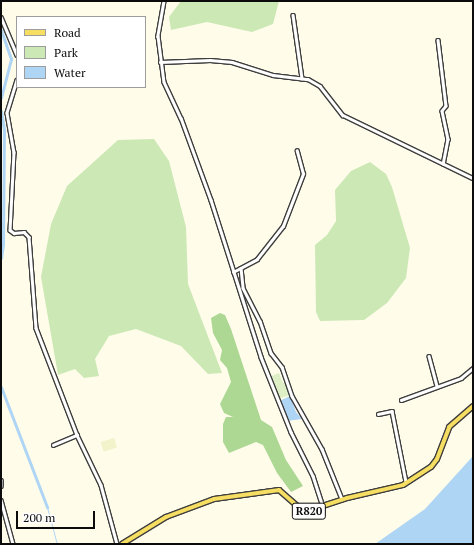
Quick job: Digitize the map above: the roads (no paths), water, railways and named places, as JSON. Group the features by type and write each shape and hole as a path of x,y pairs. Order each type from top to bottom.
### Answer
{"main road":[{"name":"R820","path":"122,544 166,517 214,499 279,490 301,511 323,507 342,499 385,491 406,483 426,470 437,459 449,427 473,406"}],"street":[{"path":"164,1 158,21 160,62 164,82 183,124 278,400 313,476 323,507"},
{"path":"293,15 302,78"},
{"path":"1,18 16,53"},
{"path":"438,40 446,106 442,111 448,139 443,164"},
{"path":"160,62 210,60 232,62 273,75 302,78 320,86 343,114 473,178"},
{"path":"16,83 7,113 14,152 11,232 24,232 30,237 36,328 77,435 101,485 118,544"},
{"path":"233,272 257,259 282,226 303,174 297,151"},
{"path":"241,268 243,288 260,321 271,353 284,371 292,396 322,449 342,499"},
{"path":"429,356 437,386"},
{"path":"401,400 461,378 473,368"},
{"path":"378,414 392,411 406,483"},
{"path":"53,445 77,435"},
{"path":"1,480 1,486"},
{"path":"1,500 13,544"}],"water":[{"path":"290,396 296,412 302,419 287,421 279,401"},
{"path":"473,456 473,544 375,544 425,509"}],"waterway":[{"path":"1,30 11,59 1,98"},
{"path":"1,111 4,130 3,244 1,258"},
{"path":"1,387 47,507"},
{"path":"47,507 57,544"}]}
